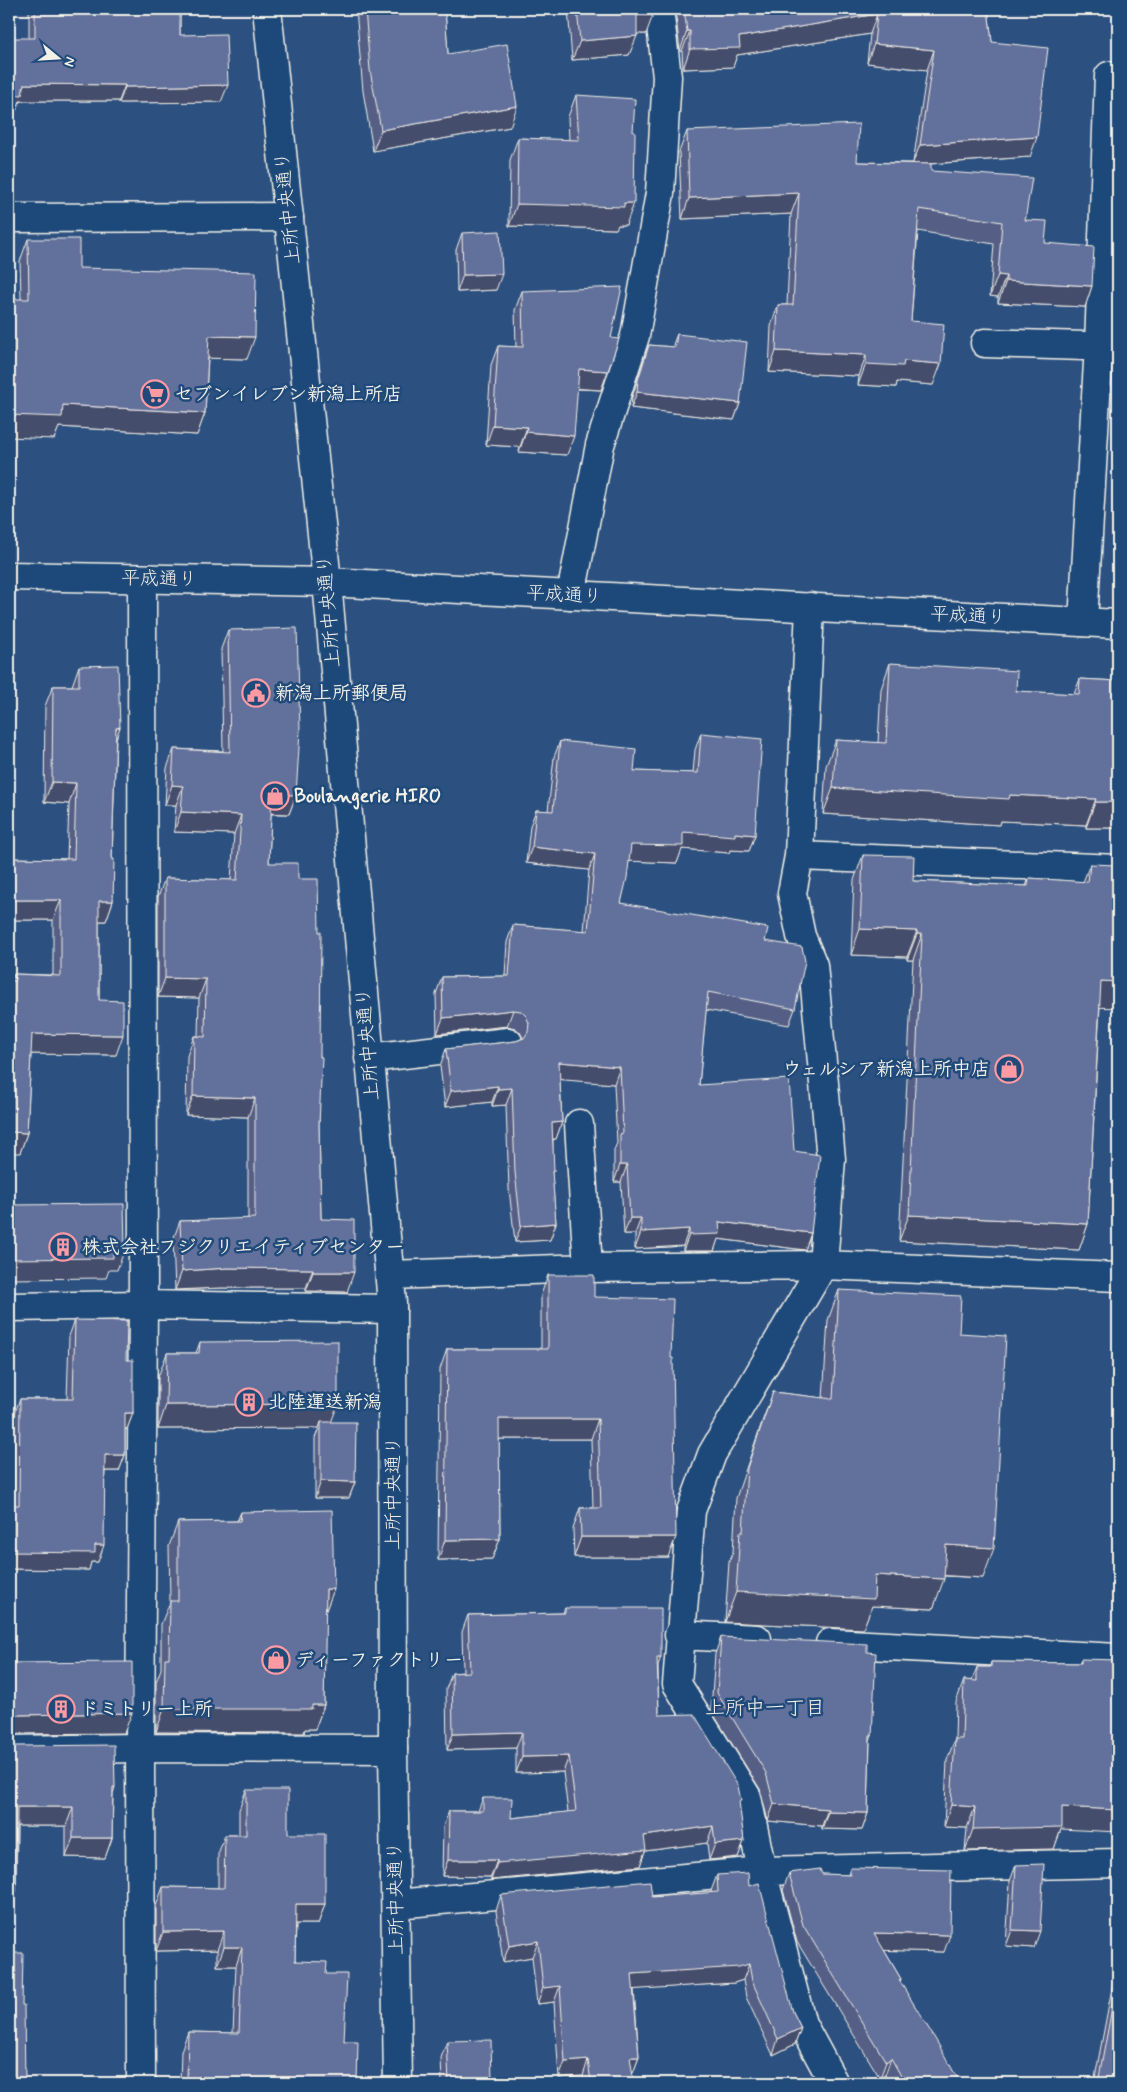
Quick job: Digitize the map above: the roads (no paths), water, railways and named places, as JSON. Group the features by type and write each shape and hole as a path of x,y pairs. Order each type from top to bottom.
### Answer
{"street":[{"name":"上所中央通り","path":"268,9 327,582 390,1275 392,1309 393,1749 398,2083"},
{"path":"571,595 600,445 635,336 660,193 667,76 659,9"},
{"path":"1083,622 1108,346 1109,76"},
{"path":"9,218 289,217"},
{"path":"985,343 1108,346"},
{"name":"平成通り","path":"9,576 327,582 1118,624"},
{"path":"142,579 143,1305 140,1748 142,2083"},
{"path":"810,607 799,856 792,893 801,936 813,965 832,1159 823,1265 712,1454 691,1511 679,1636 677,1684 747,1797 762,1871 802,2024 834,2083"},
{"path":"799,856 1118,869"},
{"path":"369,1058 508,1042"},
{"path":"579,1124 588,1268"},
{"path":"390,1275 588,1268 823,1265 1118,1277"},
{"path":"9,1307 143,1305 392,1309"},
{"path":"679,1636 779,1641"},
{"path":"809,1642 1118,1658"},
{"path":"9,1750 140,1748 393,1749"},
{"path":"396,1904 762,1871 1118,1863"}],"place":[{"name":"セブンイレブン新潟上所店","path":"155,394"},
{"name":"新潟上所郵便局","path":"256,693"},
{"name":"Boulangerie HIRO","path":"275,796"},
{"name":"ウェルシア新潟上所中店","path":"1009,1069"},
{"name":"株式会社フジクリエイティブセンター","path":"63,1247"},
{"name":"北陸運送新潟","path":"249,1402"},
{"name":"ディーファクトリー","path":"276,1660"},
{"name":"ドミトリー上所","path":"61,1709"}],"district":[{"name":"上所中一丁目","path":"765,1708"}]}
